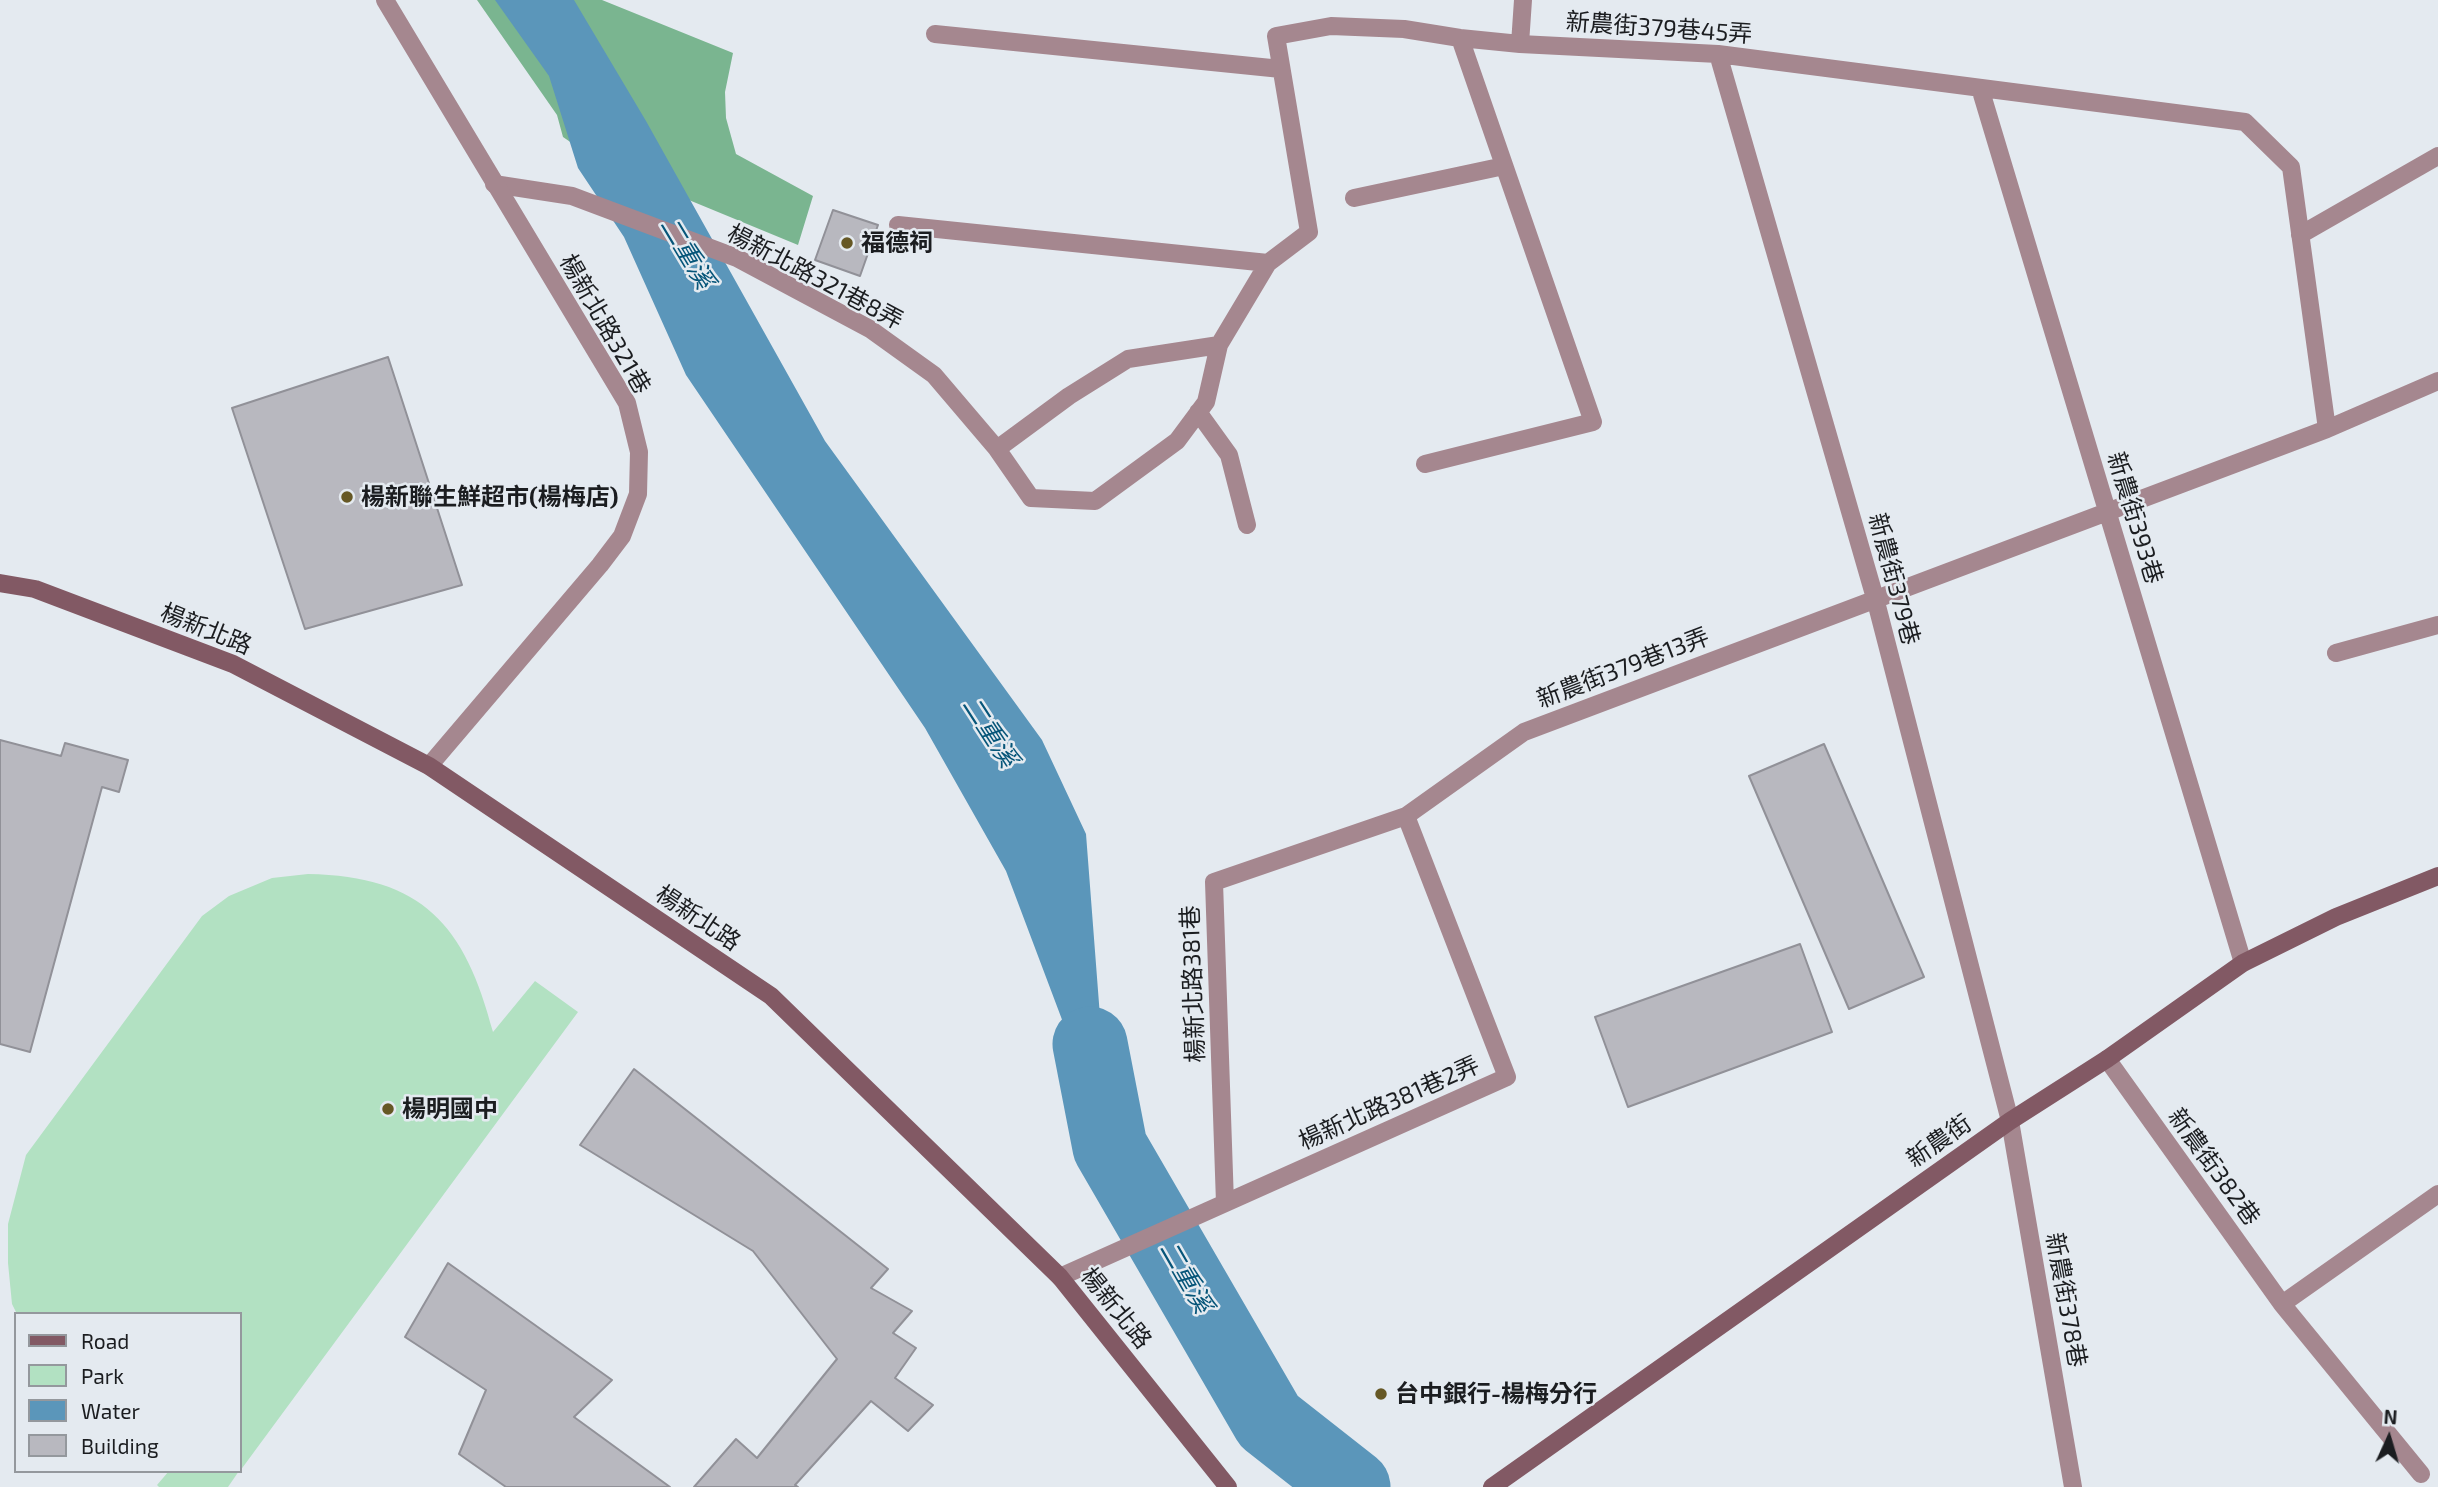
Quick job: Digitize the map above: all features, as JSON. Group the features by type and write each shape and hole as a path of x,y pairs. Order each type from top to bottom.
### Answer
{"street":[{"name":"楊新北路321巷","path":"385,0 626,403 639,452 638,494 622,536 429,766"},
{"path":"1520,44 1523,0"},
{"name":"新農街379巷45弄","path":"997,449 1031,498 1095,501 1177,441 1206,402 1219,345 1268,263 1309,232 1276,37 1331,26 1404,29 1520,44 1718,54 2245,122 2291,167 2327,429"},
{"path":"935,34 1281,69"},
{"path":"1424,464 1593,422 1460,38"},
{"name":"新農街379巷","path":"1718,54 1875,598 2010,1121"},
{"name":"新農街393巷","path":"1980,88 2243,963"},
{"path":"2300,235 2438,156"},
{"path":"1354,198 1504,166"},
{"name":"楊新北路321巷8弄","path":"494,184 572,196 737,258 870,329 934,375 997,449"},
{"path":"898,225 1268,263"},
{"path":"997,449 1069,396 1128,359 1219,345"},
{"name":"新農街379巷13弄","path":"1406,816 1524,732 2327,429 2438,381"},
{"path":"1198,412 1229,456 1247,525"},
{"name":"楊新北路","path":"0,583 35,589 233,664 429,766 771,996 1060,1277 1228,1487"},
{"path":"2336,653 2438,625"},
{"name":"楊新北路381巷","path":"1225,1203 1214,882 1406,816"},
{"name":"楊新北路381巷2弄","path":"1225,1203 1507,1077 1406,816"},
{"name":"新農街","path":"1492,1487 2010,1121 2107,1059 2243,963 2336,917 2438,876"},
{"name":"新農街382巷","path":"2107,1059 2282,1304 2421,1474"},
{"name":"新農街378巷","path":"2010,1121 2073,1487"},
{"path":"2282,1304 2438,1194"},
{"path":"1060,1277 1225,1203"}],"green space":[{"path":"477,0 602,0 733,53 725,92 726,118 736,154 813,196 798,245 604,165 563,137 557,115"},
{"path":"308,874 348,877 381,884 410,897 433,914 452,936 468,962 493,1032 535,981 578,1012 242,1468 242,1312 16,1312 12,1304 8,1263 8,1224 26,1155 202,916 229,896 272,878"},
{"path":"167,1473 238,1473 228,1487 157,1485"}],"water":[{"path":"495,0 574,0 646,121 825,441 1042,740 1086,834 1110,1147 1006,871 925,728 686,375 624,237 578,168 549,76"}],"building":[{"name":"福德祠","path":"833,210 878,225 860,276 815,260"},
{"name":"楊新聯生鮮超市(楊梅店)","path":"388,357 462,585 305,629 232,408"},
{"path":"0,740 61,756 65,743 128,760 119,792 102,787 30,1052 0,1044"},
{"path":"1824,744 1924,977 1849,1009 1749,776"},
{"path":"1800,944 1832,1032 1628,1107 1595,1017"},
{"path":"634,1069 888,1269 871,1288 912,1311 893,1333 916,1348 895,1378 933,1405 908,1431 871,1401 795,1485 798,1487 694,1487 736,1439 757,1458 837,1359 753,1251 580,1145"},
{"path":"448,1263 612,1380 574,1417 670,1487 506,1487 459,1454 486,1390 405,1337"}],"waterway":[{"name":"二重溪","path":"1090,1044 1110,1147 1269,1421 1353,1487"}],"place":[{"name":"福德祠","path":"847,243"},
{"name":"楊新聯生鮮超市(楊梅店)","path":"347,497"},
{"name":"楊明國中","path":"388,1109"},
{"name":"台中銀行-楊梅分行","path":"1381,1394"}]}
